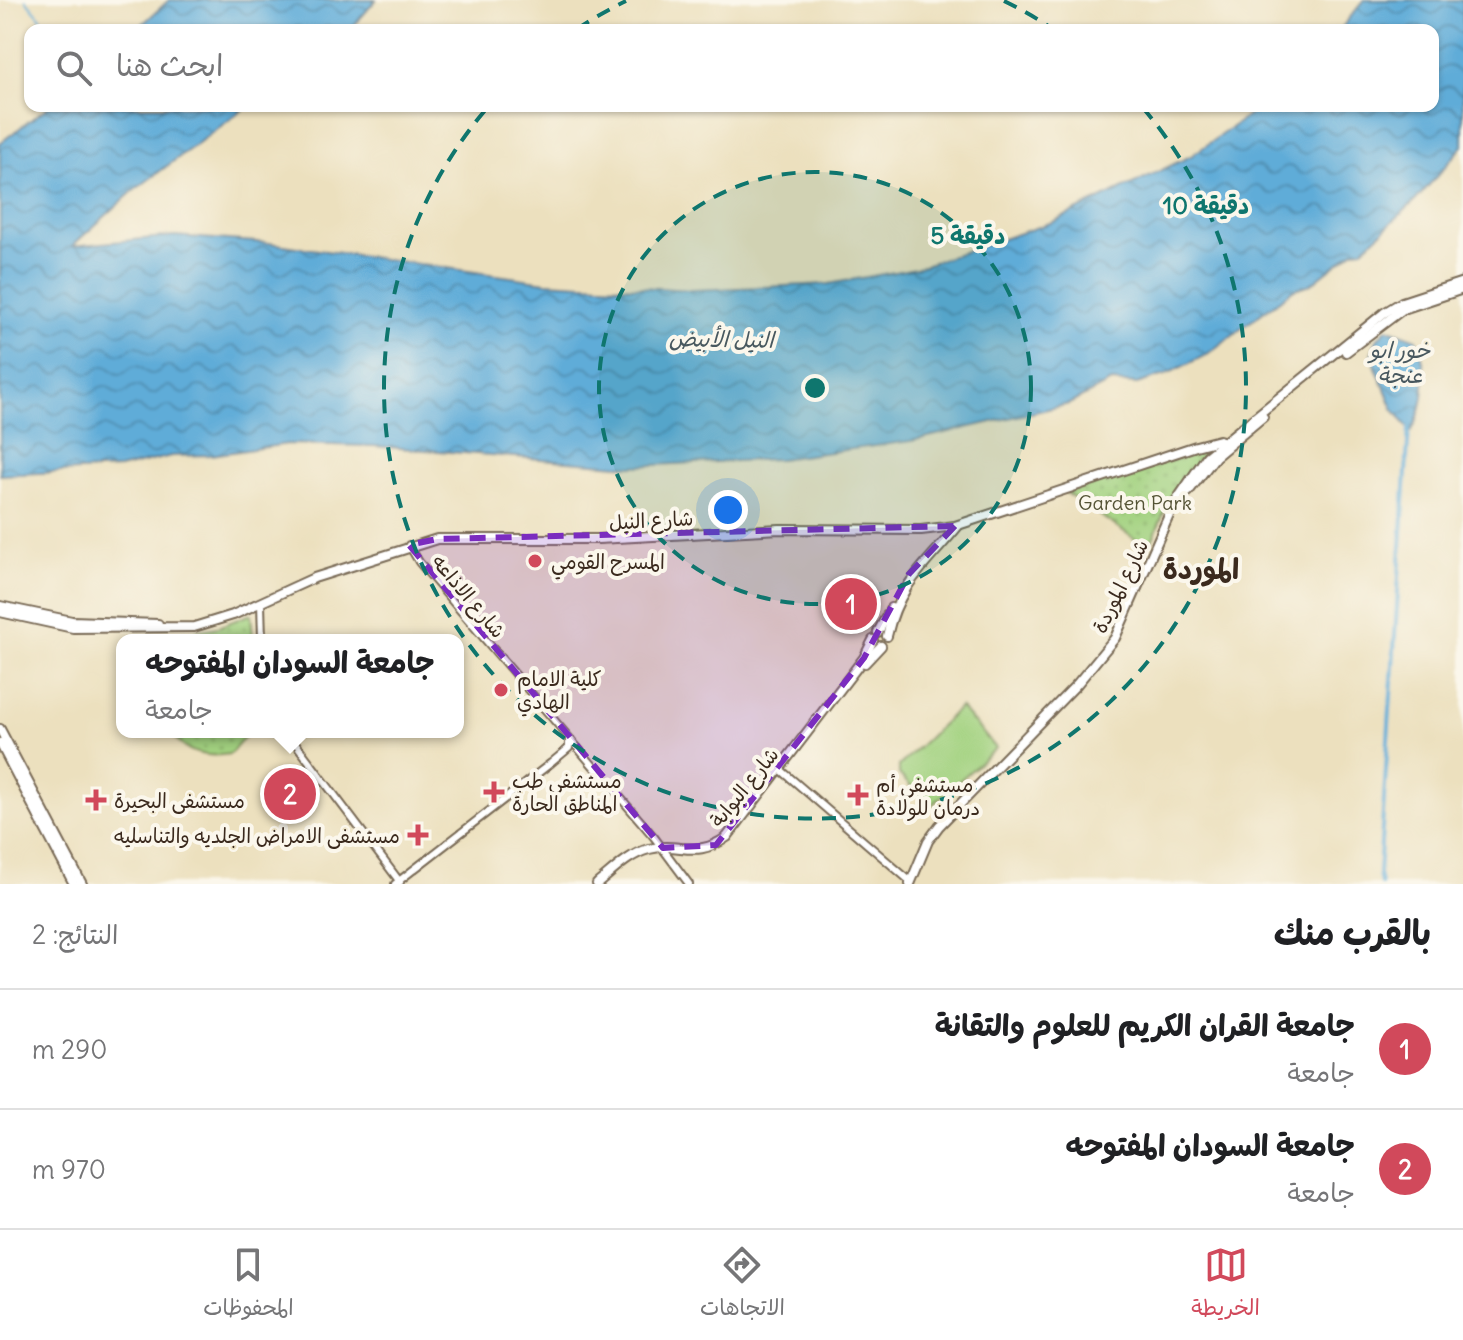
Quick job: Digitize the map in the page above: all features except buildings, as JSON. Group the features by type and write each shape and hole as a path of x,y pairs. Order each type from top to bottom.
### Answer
{"main road":[{"name":"شارع الموردة","path":"912,883 928,841 939,826 1077,684 1115,638 1174,504 1207,456 1402,302 1463,282"},
{"name":"شارع الموردة","path":"1386,315 1463,289"},
{"name":"شارع النيل","path":"0,612 73,628 177,629 218,620 314,578 409,545 437,539 598,539 780,529 921,530 957,526 1196,446 1226,442"},
{"name":"شارع البوابة","path":"597,884 649,849 692,851 716,845 736,828 880,638 912,576 957,526"},
{"name":"شارع النيل","path":"0,606 59,619 97,623 174,625 218,620"},
{"path":"0,729 74,884"},
{"path":"0,743 82,884"},
{"path":"649,849 654,837"},
{"name":"شارع البوابة","path":"603,884 639,857 664,850"}],"street":[{"name":"شارع الاذاعه","path":"409,545 419,562 654,837 689,884"},
{"path":"261,602 262,634"},
{"path":"291,738 400,883 569,748 569,739"},
{"path":"551,763 579,752"},
{"path":"782,770 912,883"}],"highlighted area":[{"path":"955,526 909,574 864,658 716,845 663,848 409,545 437,539"}],"green space":[{"name":"Garden Park","path":"1206,450 1169,501 1149,548 1066,493"},
{"path":"251,614 253,634 176,634 218,627"},
{"path":"960,707 996,748 930,807 899,774 899,766"},
{"path":"244,738 230,754 213,755 189,750 176,739"}],"water":[{"path":"169,0 376,0 355,24 143,24"},
{"name":"النيل الأبيض","path":"1364,0 1463,0 1463,146 1416,200 1363,249 1354,250 1311,284 1294,289 1206,355 1165,375 1137,384 1111,382 1069,404 911,441 779,459 632,466 374,446 288,444 211,455 171,456 119,469 0,475 0,143 41,112 240,112 132,192 72,246 174,236 269,243 546,282 693,290 829,284 916,268 1053,222 1191,156 1253,112 1439,112 1439,24 1345,24"},
{"name":"خور ابو عنجة","path":"1387,328 1417,339 1421,350 1423,398 1411,432 1393,408 1371,355 1377,339"}],"waterway":[{"path":"26,0 46,24"},
{"name":"خور ابو عنجة","path":"1381,884 1379,873 1409,428"}],"place":[{"name":"المسرح القومي","path":"535,561"},
{"name":"جامعة القران الكريم للعلوم والتقانة","path":"851,604"},
{"name":"كلية الامام الهادي","path":"501,690"},
{"name":"مستشفى طب المناطق الحارة","path":"494,792"},
{"name":"جامعة السودان المفتوحه","path":"290,794"},
{"name":"مستشفى أم درمان للولادة","path":"858,795"},
{"name":"مستشفى البحيرة","path":"96,800"},
{"name":"مستشفى الامراض الجلديه والتناسليه","path":"418,835"}],"district":[{"name":"الموردة","path":"1201,569"}]}
